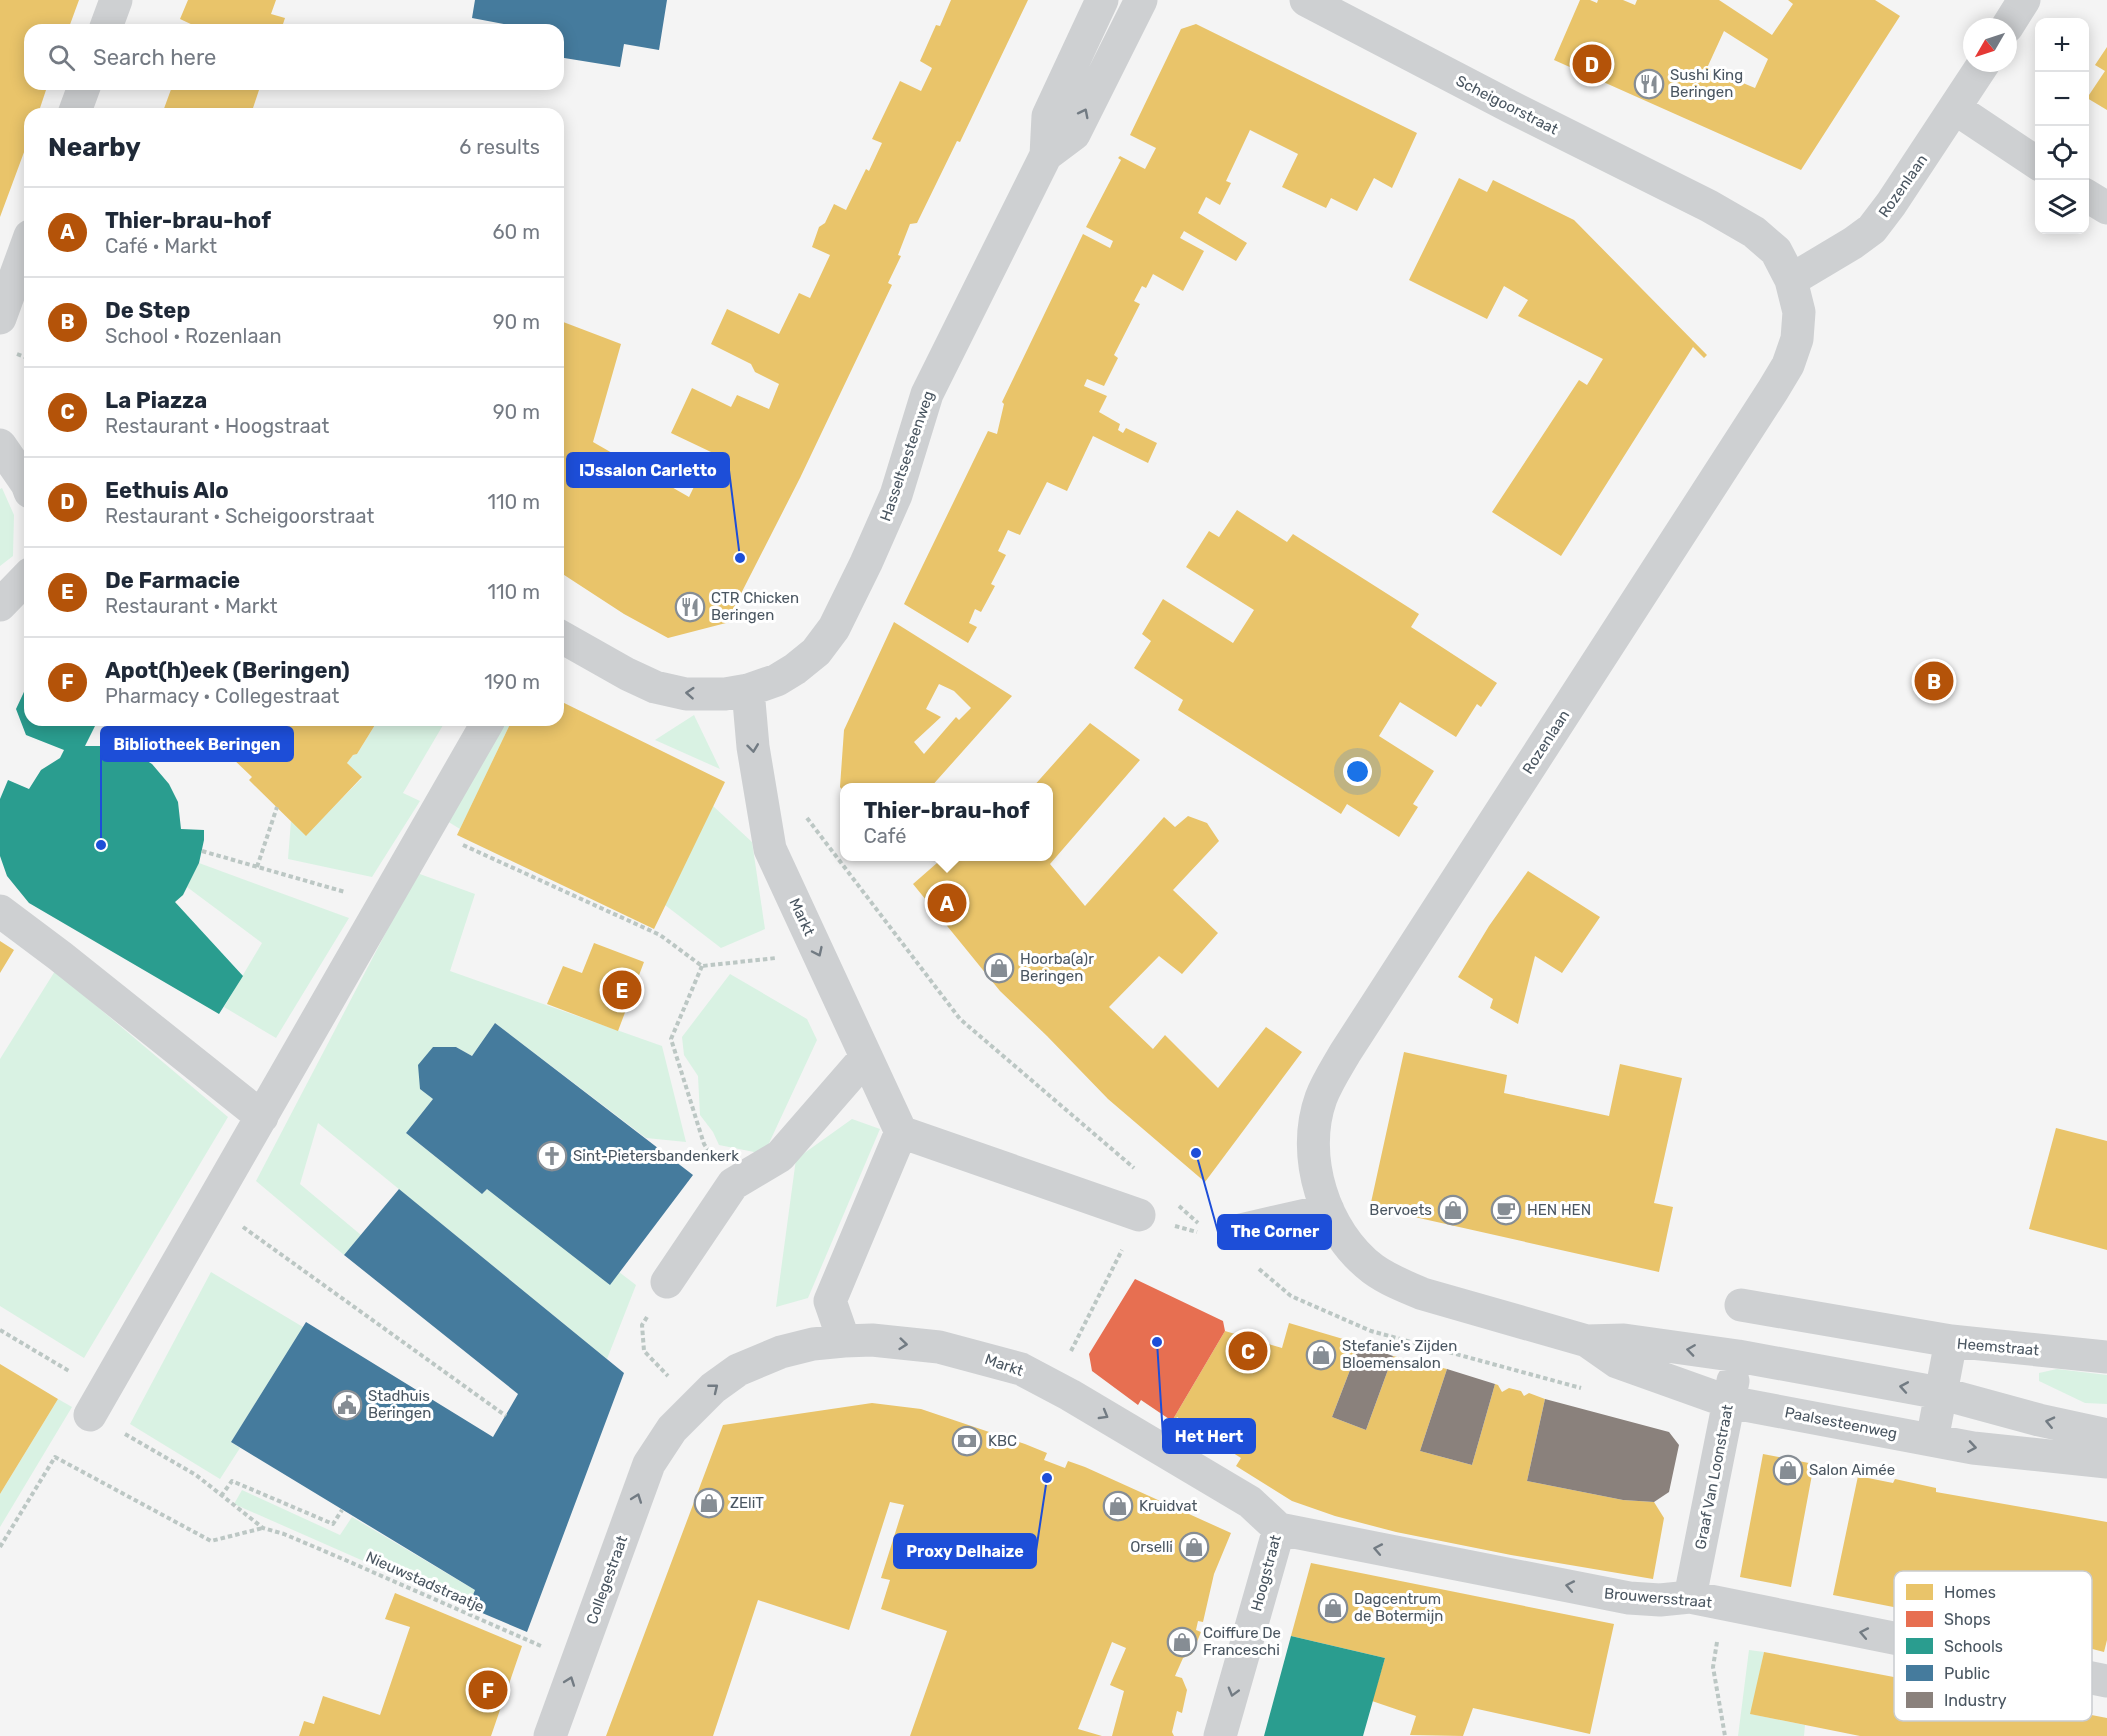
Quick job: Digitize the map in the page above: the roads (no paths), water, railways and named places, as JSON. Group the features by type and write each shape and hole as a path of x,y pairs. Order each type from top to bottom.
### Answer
{"street":[{"path":"107,24 116,0"},
{"name":"Hasseltsesteenweg","path":"564,638 655,687 686,694 725,694 748,690 777,680 816,652 834,628 867,563 896,495 927,394 1046,155 1048,116 1102,0"},
{"name":"Hasseltsesteenweg","path":"1046,155 1074,134 1141,0"},
{"name":"Scheigoorstraat","path":"1306,0 1501,102 1709,206"},
{"path":"2013,18 2024,0"},
{"name":"Rozenlaan","path":"1791,280 1872,229 1892,204 1979,72"},
{"path":"76,108 83,90"},
{"path":"1956,109 2035,162"},
{"path":"2089,197 2107,208"},
{"name":"Rozenlaan","path":"1328,1210 1313,1154 1316,1117 1322,1097 1345,1053 1788,365 1797,339 1799,312 1791,280 1776,251 1754,232 1709,206"},
{"path":"0,318 24,252"},
{"path":"0,445 24,480"},
{"path":"0,605 24,580"},
{"name":"Markt","path":"748,690 753,747 770,849 901,1132"},
{"path":"97,1404 486,726"},
{"path":"0,911 60,956 262,1118"},
{"path":"668,1282 733,1184 780,1156 866,1057"},
{"path":"844,1341 830,1301 901,1132 1139,1215"},
{"path":"1221,1230 1328,1210"},
{"name":"Paalsesteenweg","path":"1328,1210 1337,1228 1359,1256 1373,1269 1423,1294 1587,1341 1624,1340 1738,1356 1941,1393 2027,1417 2107,1435"},
{"path":"1741,1305 1951,1341"},
{"name":"Markt","path":"672,1429 713,1388 738,1370 781,1352 813,1344 872,1340 939,1347 1021,1369 1053,1387"},
{"name":"Paalsesteenweg","path":"1587,1341 1617,1362 1729,1402 1973,1448 2107,1462"},
{"name":"Heemstraat","path":"1932,1440 1951,1341 2107,1357"},
{"name":"Graaf Van Loonstraat","path":"1690,1598 1738,1356"},
{"name":"Hoogstraat","path":"1053,1387 1250,1502 1279,1529 1220,1736"},
{"name":"Collegestraat","path":"550,1736 649,1464 672,1429"},
{"name":"Brouwersstraat","path":"1279,1529 1629,1598 1660,1600 1690,1598 1894,1639"},
{"name":"Brouwersstraat","path":"2092,1678 2107,1681"}],"place":[{"name":"Eethuis Alo","path":"1592,64"},
{"name":"Sushi King Beringen","path":"1649,84"},
{"name":"IJssalon Carletto","path":"740,558"},
{"name":"CTR Chicken Beringen","path":"690,607"},
{"name":"De Step","path":"1934,681"},
{"name":"Bibliotheek Beringen","path":"101,845"},
{"name":"Thier-brau-hof","path":"947,903"},
{"name":"Hoorba(a)r Beringen","path":"999,968"},
{"name":"De Farmacie","path":"622,990"},
{"name":"The Corner","path":"1196,1153"},
{"name":"Sint-Pietersbandenkerk","path":"552,1156"},
{"name":"Bervoets","path":"1453,1210"},
{"name":"HEN HEN","path":"1506,1210"},
{"name":"Het Hert","path":"1157,1342"},
{"name":"La Piazza","path":"1248,1351"},
{"name":"Stefanie's Zijden Bloemensalon","path":"1321,1355"},
{"name":"Stadhuis Beringen","path":"347,1405"},
{"name":"KBC","path":"967,1441"},
{"name":"Salon Aimée","path":"1788,1470"},
{"name":"Proxy Delhaize","path":"1047,1478"},
{"name":"ZEliT","path":"709,1503"},
{"name":"Kruidvat","path":"1118,1506"},
{"name":"Orselli","path":"1194,1547"},
{"name":"Dagcentrum de Botermijn","path":"1333,1608"},
{"name":"Coiffure De Franceschi","path":"1182,1642"},
{"name":"Apot(h)eek (Beringen)","path":"488,1690"}]}
